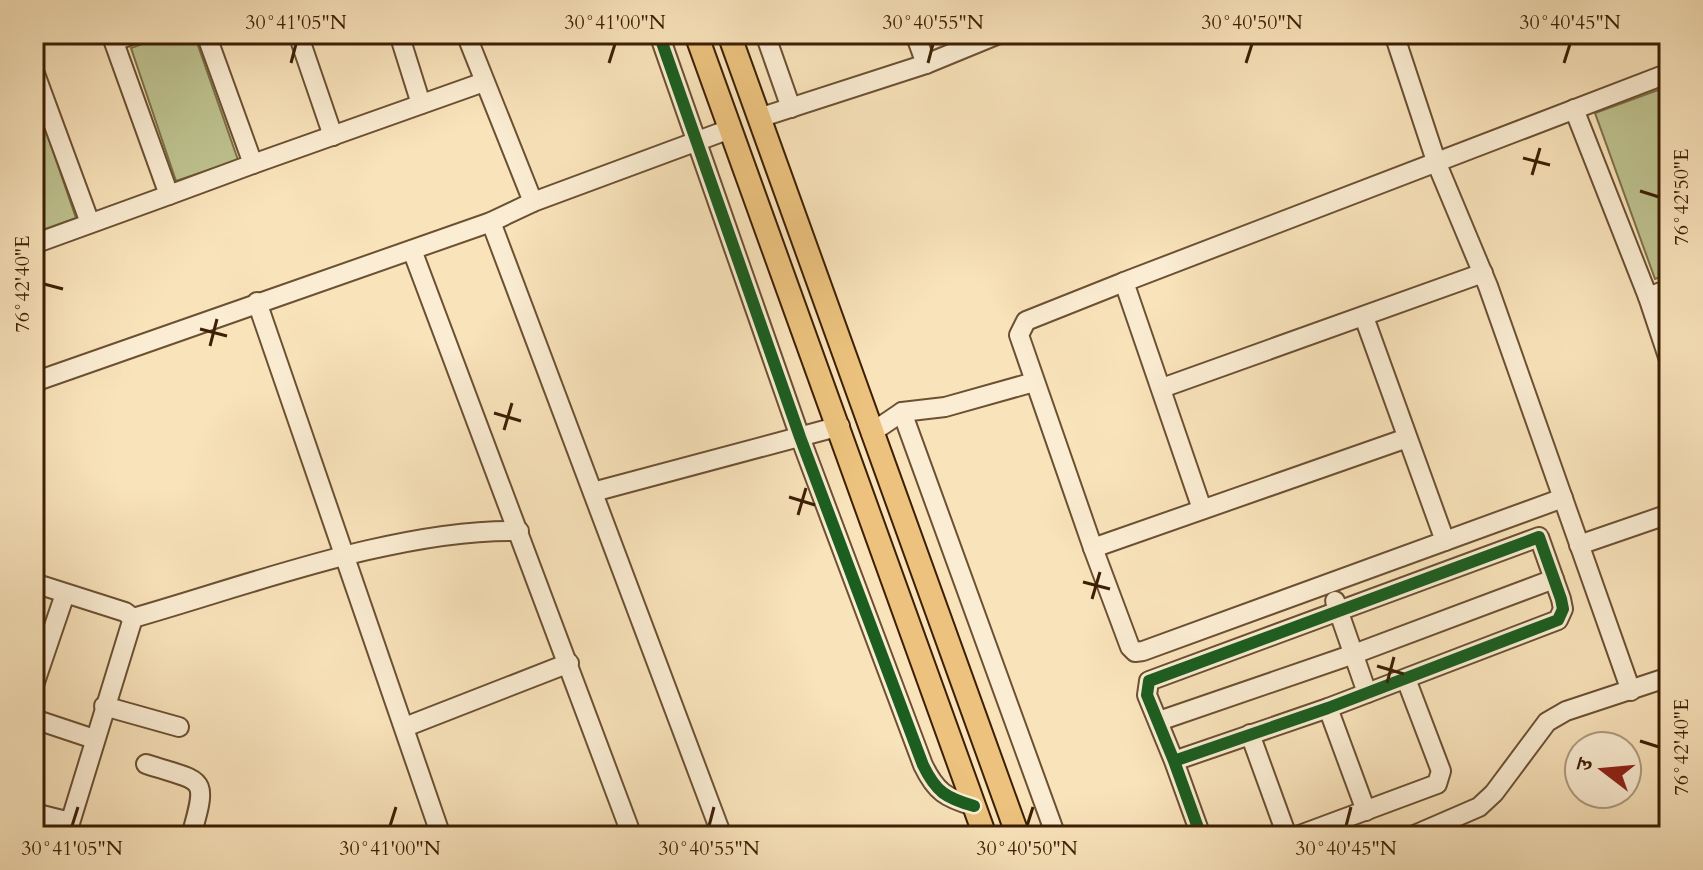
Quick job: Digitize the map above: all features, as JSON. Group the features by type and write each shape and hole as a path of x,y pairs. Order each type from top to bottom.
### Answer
{"main road":[{"path":"696,34 840,426 985,836"},
{"path":"729,34 1018,836"},
{"path":"730,129 759,118"}],"street":[{"path":"134,34 113,38 169,195"},
{"path":"206,34 253,164"},
{"path":"298,34 333,136"},
{"path":"399,34 421,104"},
{"path":"466,34 533,202"},
{"path":"659,34 800,437 934,788 948,799 974,806"},
{"path":"765,34 791,108"},
{"path":"915,34 926,64"},
{"path":"759,118 926,64 999,34"},
{"path":"1394,34 1437,164 1483,273 1631,691"},
{"path":"34,70 90,223"},
{"path":"1563,498 1135,652 1093,548 1034,382 1019,335 1020,326 1124,282 1669,73"},
{"path":"34,244 484,82"},
{"path":"1574,109 1648,297 1669,360"},
{"path":"34,382 491,222 533,202 700,144 730,129"},
{"path":"491,222 722,836"},
{"path":"412,250 632,836"},
{"path":"1162,388 1483,273"},
{"path":"1124,282 1202,509"},
{"path":"1648,297 1669,289"},
{"path":"257,302 441,836"},
{"path":"1364,317 1445,541"},
{"path":"871,433 902,412 945,407 1034,382"},
{"path":"902,412 1056,836"},
{"path":"593,492 840,426"},
{"path":"1093,548 1407,438"},
{"path":"1579,545 1669,514"},
{"path":"133,618 343,558 462,533 519,531"},
{"path":"1174,761 1328,708 1558,620 1563,609 1539,537 1149,681 1146,688 1201,836"},
{"path":"1159,721 1354,654 1554,579"},
{"path":"34,583 125,612 133,618"},
{"path":"1329,584 1367,693"},
{"path":"34,685 65,594"},
{"path":"34,813 68,829 133,618"},
{"path":"405,727 569,663"},
{"path":"1412,836 1479,807 1494,793 1547,722 1566,711 1669,677"},
{"path":"1297,836 1432,787 1440,778 1406,679"},
{"path":"104,706 179,727"},
{"path":"1328,708 1366,811"},
{"path":"34,719 94,739"},
{"path":"1250,734 1287,836"},
{"path":"146,764 194,780 200,787 203,794 191,836"}],"green space":[{"path":"170,34 194,34 238,160 176,181 131,48"},
{"path":"1669,86 1669,274 1655,279 1595,113"},
{"path":"34,96 76,218 34,233"}],"cycle path":[{"path":"659,34 800,437 923,765 943,793 974,806"},
{"path":"1174,761 1147,695 1149,681 1539,537 1561,599 1563,609 1558,620 1328,708 1174,761 1201,836"}]}
